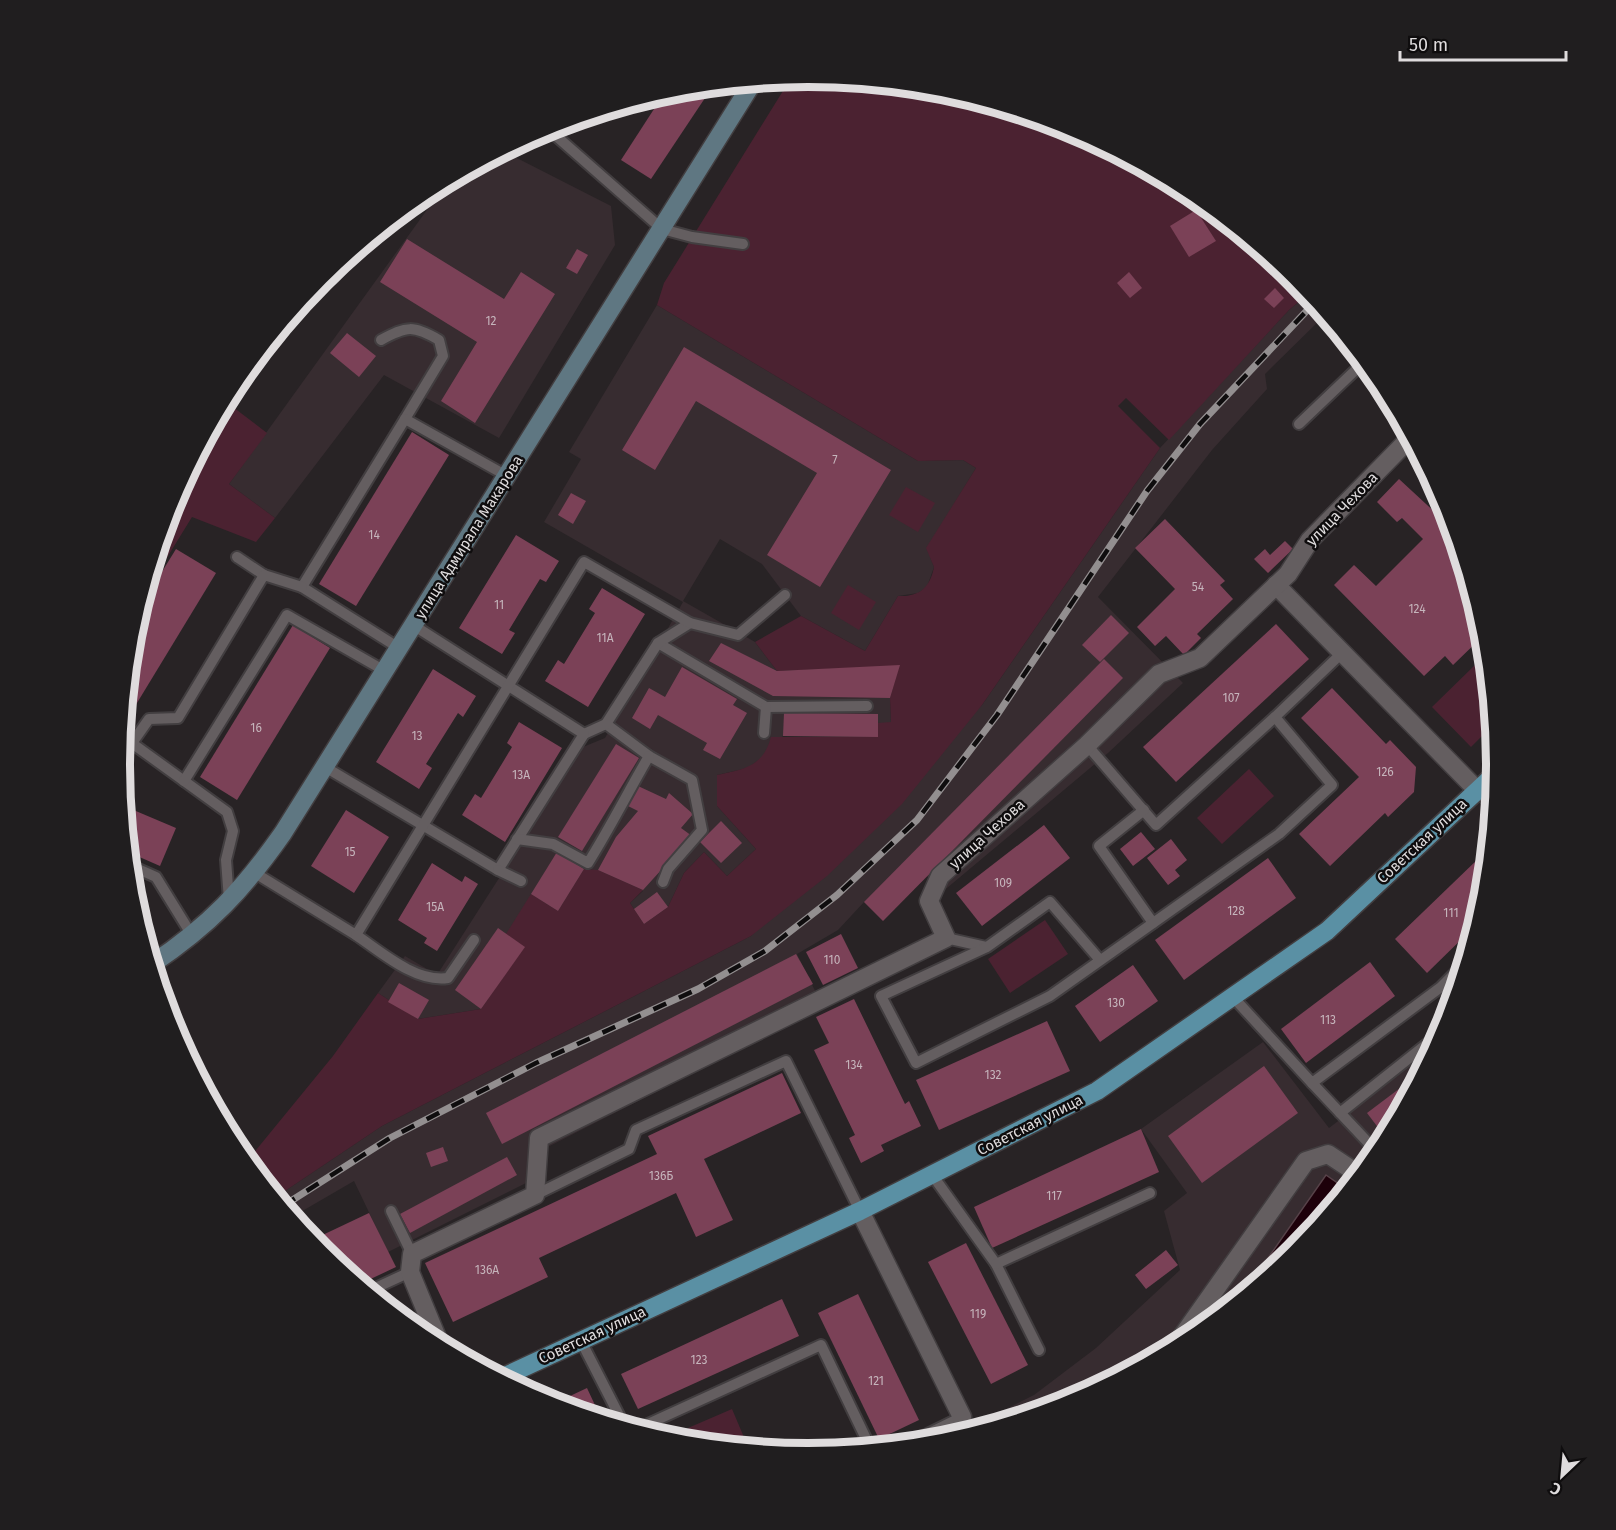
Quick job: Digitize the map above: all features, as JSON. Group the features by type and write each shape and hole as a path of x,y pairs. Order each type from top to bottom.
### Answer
{"main road":[{"name":"улица Адмирала Макарова","path":"159,960 193,937 229,903 255,873 325,767 748,90"},
{"name":"Советская улица","path":"514,1376 581,1341 933,1176 1097,1091 1326,931 1486,782"}],"street":[{"name":"улица Чехова","path":"946,938 929,901 940,876 1087,745 1159,674 1200,658 1288,574 1310,540 1404,444"},
{"path":"1276,585 1477,790"},
{"path":"434,1331 410,1272 412,1254 535,1195 539,1138 946,938"},
{"path":"1190,1326 1306,1161 1328,1154 1352,1170"},
{"path":"860,1211 966,1424"}],"lane":[{"path":"559,135 662,229 692,237 743,244"},
{"path":"302,587 443,356 439,340 419,329 401,329 381,340"},
{"path":"1299,424 1358,368"},
{"path":"405,419 507,476"},
{"path":"237,557 264,575 302,587 399,648"},
{"path":"356,935 584,562 690,623 738,635 785,595"},
{"path":"229,903 226,860 233,831 227,812 132,743 149,719 178,718 264,575"},
{"path":"184,781 287,615 384,671"},
{"path":"498,870 584,734 606,724 658,644 690,623"},
{"path":"414,625 584,734"},
{"path":"658,644 766,707 867,706"},
{"path":"1087,745 1156,825 1342,653"},
{"path":"764,733 766,707"},
{"path":"1100,960 1050,902 987,947 881,996 916,1063 1050,996 1154,923 1279,834 1332,785 1275,717"},
{"path":"606,724 649,756 692,780 702,830 668,869 663,882"},
{"path":"517,839 553,844 588,863 617,818 620,804 649,756"},
{"path":"325,767 498,870 521,881"},
{"path":"1477,790 1485,799"},
{"path":"1144,810 1099,846 1154,923"},
{"path":"139,869 156,877 193,937"},
{"path":"255,873 356,935 392,960 434,980 448,978 474,940"},
{"path":"946,938 987,947"},
{"path":"1312,1083 1441,987 1452,976"},
{"path":"1233,997 1370,1145"},
{"path":"1340,1113 1424,1046"},
{"path":"535,1195 628,1149 636,1130 786,1060 860,1211"},
{"path":"933,1176 996,1264 1039,1350"},
{"path":"996,1264 1150,1193"},
{"path":"391,1211 412,1254"},
{"path":"376,1288 410,1272"},
{"path":"581,1341 619,1416"},
{"path":"649,1424 821,1345 867,1440"}],"shaded area":[{"path":"785,88 852,88 940,100 983,110 1026,123 1108,157 1185,201 1221,227 1255,255 1301,300 1169,440 1126,398 1118,406 1160,448 982,705 902,804 827,876 751,936 382,1126 282,1193 253,1154 333,1056 378,993 418,1019 481,1009 524,947 506,934 531,894 558,911 584,869 598,870 643,890 630,903 644,924 668,907 684,873 704,852 727,876 756,849 717,806 717,775 744,768 758,761 771,737 878,737 878,723 891,722 890,698 899,666 777,671 755,642 801,616 865,651 898,596 918,593 930,581 934,567 926,548 976,468 963,460 918,461 657,305 664,283"},
{"path":"512,155 611,206 615,245 499,438 384,375 275,518 229,484 429,207 439,196"},
{"path":"1301,300 1320,320 1265,374 1267,389 1212,450 1098,597 1183,683 1108,753 941,893 927,876 883,921 864,902 838,930 797,954 823,1007 528,1157 526,1183 388,1252 354,1181 298,1212 282,1193 382,1126 751,936 982,705 1160,448"},
{"path":"657,305 918,461 963,460 976,468 927,548 934,567 927,587 918,593 898,596 865,651 801,616 762,564 720,539 683,601 755,642 777,671 900,665 890,698 891,723 878,737 783,736 767,754 748,768 717,775 717,806 756,849 727,876 704,852 684,873 668,907 644,924 630,903 643,891 558,911 525,947 481,1009 418,1019 378,993 405,956 437,975 583,747 605,738 683,602 544,522 581,459 569,452"},
{"path":"233,407 267,433 229,484 275,518 256,542 192,517 159,571 166,547 200,465"},
{"path":"906,487 935,503 918,532 889,515"},
{"path":"848,585 876,602 859,630 831,613"},
{"path":"1475,665 1480,677 1485,733 1471,747 1432,707"},
{"path":"1249,769 1274,796 1222,844 1197,818"},
{"path":"1045,920 1068,954 1010,993 988,959"},
{"path":"1263,1042 1329,1128 1418,1060 1372,1142 1346,1178 1340,1185 1326,1176 1255,1275 1185,1329 1108,1373 1026,1407 986,1419 1034,1395 1096,1348 1180,1270 1164,1211 1187,1193 1141,1129"},
{"path":"1326,1175 1340,1185 1318,1212 1259,1271"},
{"path":"732,1409 745,1440 690,1432 688,1428"}],"building":[{"path":"707,95 651,179 621,160 657,104"},
{"path":"1196,210 1216,241 1189,257 1170,226"},
{"path":"407,239 504,299 521,272 555,294 475,423 441,401 477,342 380,282"},
{"path":"577,249 588,255 577,274 566,268"},
{"path":"1129,272 1142,288 1130,298 1117,283"},
{"path":"1275,288 1284,298 1274,308 1264,299"},
{"path":"347,333 376,356 359,377 330,353"},
{"path":"684,347 891,470 820,587 767,555 817,473 696,401 655,470 622,450"},
{"path":"412,432 449,455 356,606 319,584"},
{"path":"1399,479 1437,514 1463,590 1475,644 1453,665 1445,656 1424,676 1334,585 1354,565 1376,586 1423,539 1402,518 1397,522 1377,502"},
{"path":"571,493 586,501 573,524 558,515"},
{"path":"1165,519 1225,581 1220,585 1233,599 1197,634 1201,638 1184,655 1166,636 1155,646 1137,627 1175,589 1135,548"},
{"path":"516,535 559,561 546,582 540,579 532,592 509,630 515,633 502,654 459,628"},
{"path":"1285,541 1293,549 1268,573 1254,559 1265,549 1270,555"},
{"path":"176,549 216,573 132,711 143,633 155,583"},
{"path":"602,588 645,614 588,707 545,681 558,660 564,664 595,613 589,609"},
{"path":"1111,615 1129,633 1100,662 1082,645"},
{"path":"1276,624 1309,659 1176,782 1143,747"},
{"path":"293,625 330,648 237,800 200,777"},
{"path":"721,643 777,671 900,665 890,698 773,696 709,661"},
{"path":"1104,659 1123,678 883,921 864,902"},
{"path":"682,667 737,699 733,705 747,713 720,759 703,750 707,743 658,715 650,729 632,718 649,688 665,697"},
{"path":"433,669 476,696 463,717 458,713 426,764 432,768 419,789 376,762"},
{"path":"1332,688 1386,744 1390,740 1416,767 1414,792 1388,817 1385,813 1330,866 1299,834 1359,777 1301,718"},
{"path":"784,713 878,714 878,737 783,736"},
{"path":"519,722 562,748 505,842 462,815 475,794 481,798 512,747 507,743"},
{"path":"616,744 639,758 582,851 558,837"},
{"path":"638,786 666,799 669,793 693,814 681,828 692,836 643,890 598,870 616,837 638,811 626,805"},
{"path":"131,809 176,828 160,866 136,856"},
{"path":"346,810 389,837 354,893 311,866"},
{"path":"721,821 742,843 721,863 700,842"},
{"path":"1044,825 1070,858 982,926 956,893"},
{"path":"1141,832 1155,849 1133,866 1120,849"},
{"path":"1171,839 1187,860 1175,870 1180,876 1168,885 1147,858"},
{"path":"557,852 584,869 558,911 531,894"},
{"path":"1268,858 1296,898 1184,980 1155,940"},
{"path":"1479,858 1464,937 1427,973 1395,939"},
{"path":"432,863 462,882 465,876 478,884 437,951 424,943 427,938 398,920"},
{"path":"657,892 668,907 644,924 634,909"},
{"path":"498,928 525,947 481,1009 455,990"},
{"path":"841,934 858,968 823,985 806,952"},
{"path":"796,954 813,984 502,1144 486,1113"},
{"path":"1370,962 1395,996 1306,1063 1281,1029"},
{"path":"1133,965 1158,1001 1100,1042 1075,1006"},
{"path":"399,983 429,1000 418,1019 388,1002"},
{"path":"854,999 905,1104 909,1101 921,1126 881,1145 884,1151 861,1163 849,1138 855,1135 814,1050 829,1043 816,1017"},
{"path":"1047,1021 1070,1071 939,1130 916,1080"},
{"path":"1264,1066 1298,1113 1202,1183 1168,1136"},
{"path":"782,1073 801,1113 704,1159 733,1220 696,1237 676,1193 539,1258 548,1277 453,1322 425,1263 657,1154 648,1136"},
{"path":"1406,1084 1380,1130 1367,1113"},
{"path":"1141,1129 1159,1172 992,1248 974,1207"},
{"path":"443,1147 448,1161 431,1167 426,1153"},
{"path":"507,1157 517,1175 410,1233 400,1214"},
{"path":"369,1213 396,1267 368,1280 321,1236"},
{"path":"966,1243 1028,1365 991,1384 928,1262"},
{"path":"1166,1250 1178,1265 1146,1289 1135,1275"},
{"path":"858,1294 919,1420 879,1439 818,1313"},
{"path":"782,1299 799,1336 638,1409 621,1374"},
{"path":"587,1388 597,1409 590,1407 566,1398"}],"railway":[{"path":"290,1202 390,1138 536,1063 698,989 765,951 837,895 917,820 997,715 1147,491 1200,424 1309,309"}]}
